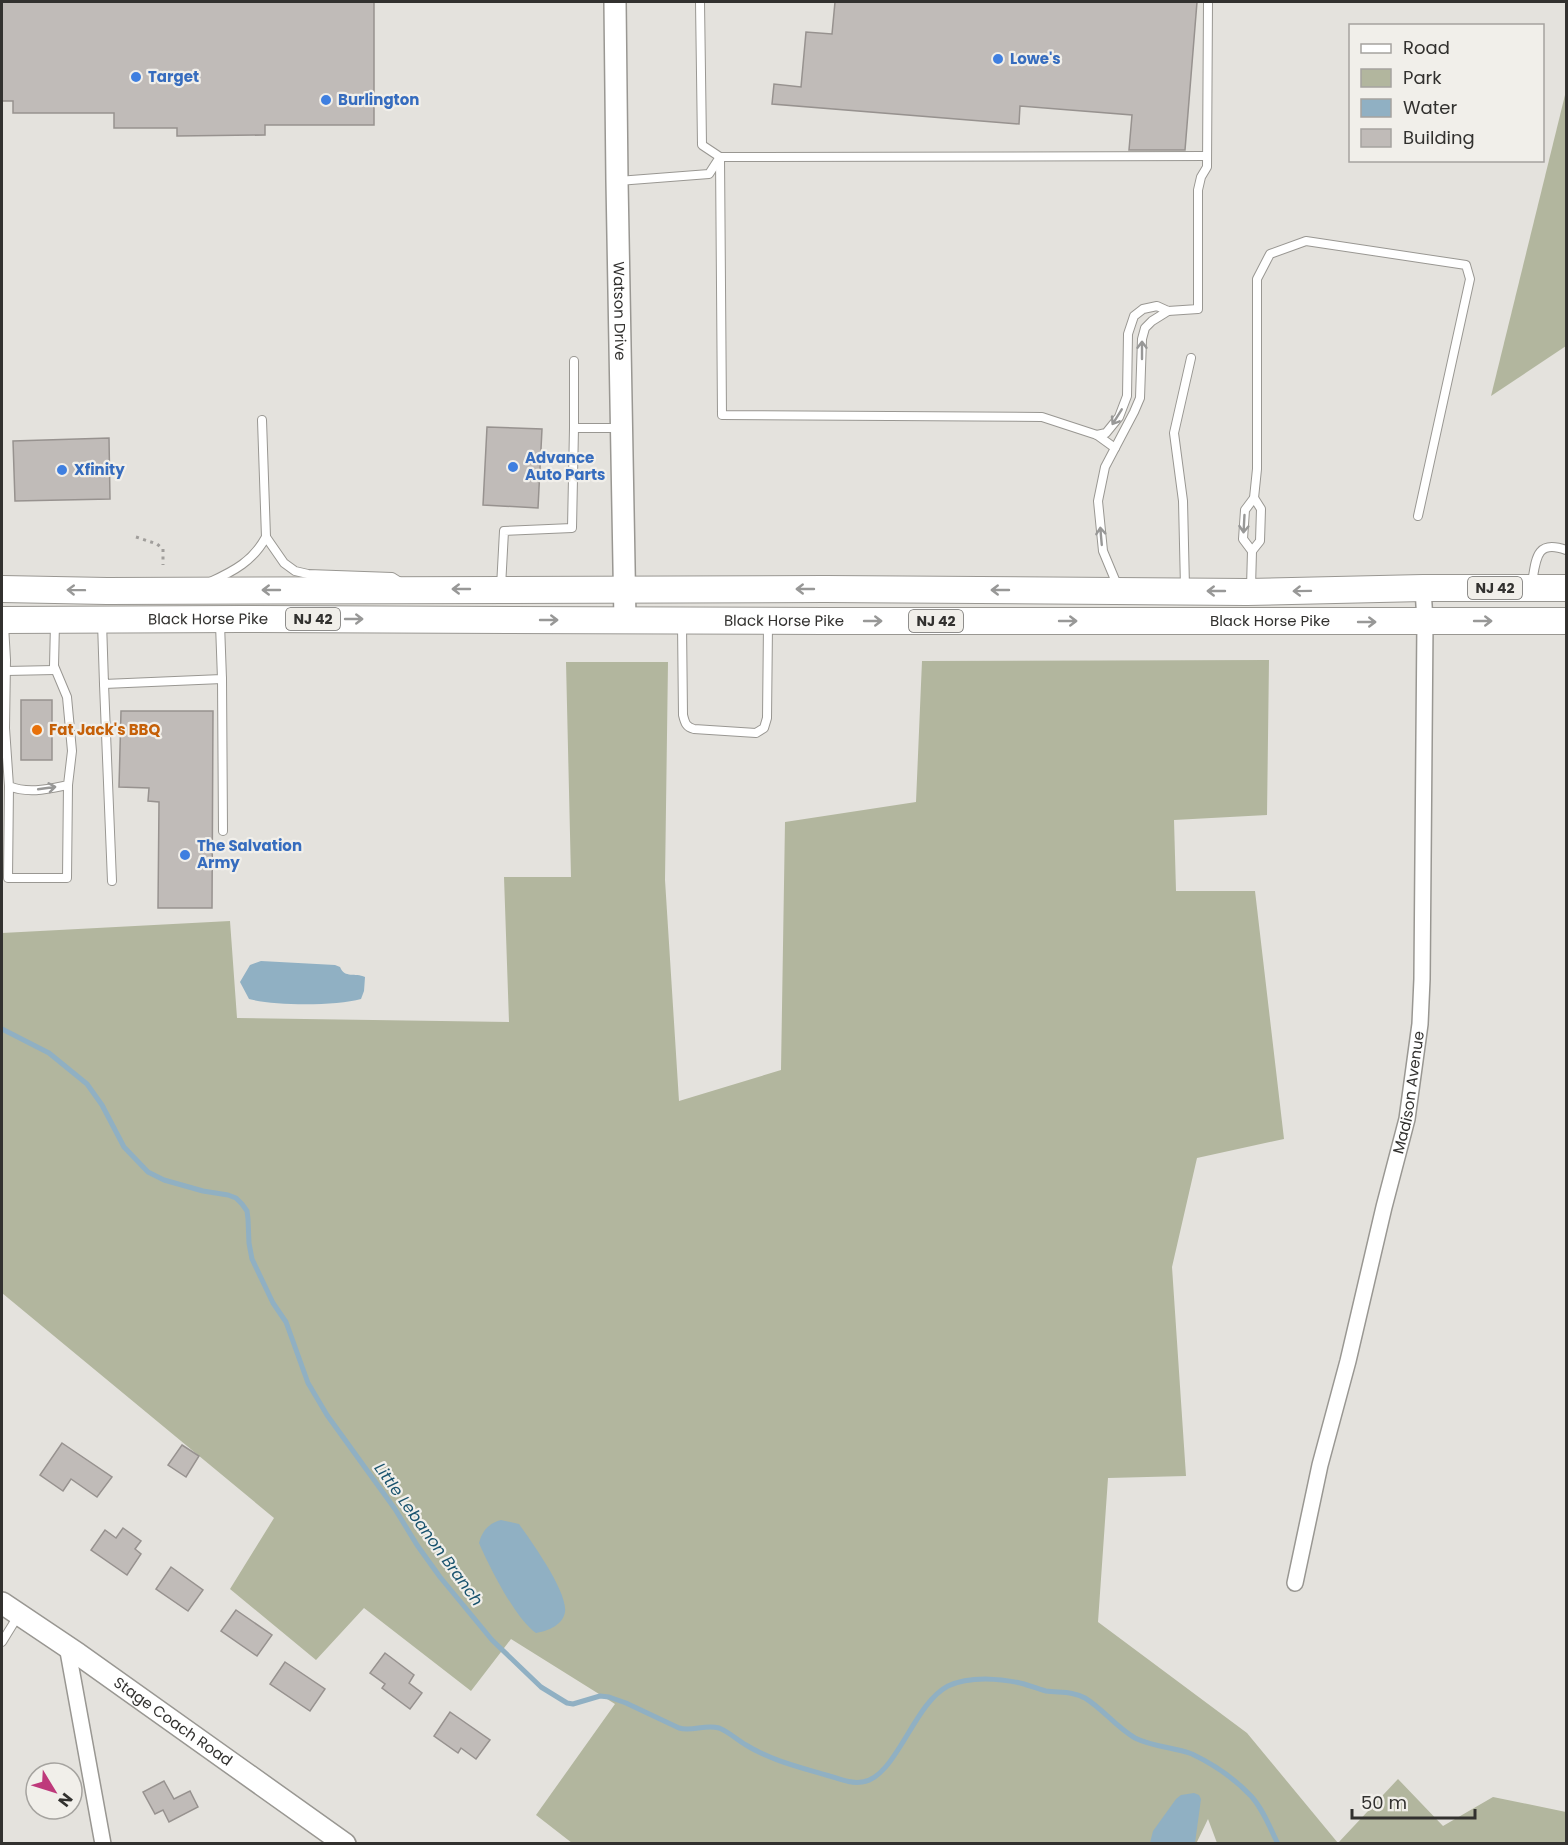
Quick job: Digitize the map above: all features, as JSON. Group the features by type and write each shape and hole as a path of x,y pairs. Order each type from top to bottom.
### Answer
{"highway":[{"name":"Black Horse Pike","path":"2,589 1249,592 1423,588 1566,588"},
{"name":"Black Horse Pike","path":"3,620 1566,621"}],"street":[{"name":"Watson Drive","path":"615,2 625,620"},
{"name":"Madison Avenue","path":"1294,1583 1320,1465 1407,1119 1420,1024 1425,622 1423,588"},
{"path":"1246,621 1249,592"},
{"name":"Stage Coach Road","path":"10,1609 67,1646 345,1844"},
{"path":"67,1646 103,1844"}],"lane":[{"path":"700,2 702,145 720,157 1207,156"},
{"path":"1120,591 1103,551 1098,501 1105,467 1140,398 1142,339 1145,328 1168,311 1197,309 1198,190 1200,177 1207,166 1208,2"},
{"path":"617,181 709,174 720,157"},
{"path":"720,157 722,415 1042,417 1097,435 1115,448"},
{"path":"1252,551 1243,539 1245,510 1254,498 1257,469 1257,279 1270,254 1306,241 1466,265 1470,279 1418,516"},
{"path":"1097,435 1106,432 1119,417 1127,396 1128,334 1134,316 1143,309 1157,306 1168,311"},
{"path":"1185,591 1183,501 1174,433 1191,358"},
{"path":"501,589 504,531 572,528 574,361"},
{"path":"193,590 242,565 259,549 266,537 262,420"},
{"path":"574,428 622,428"},
{"path":"1249,592 1252,551 1260,541 1261,509 1254,498"},
{"path":"266,537 284,563 295,571 308,574 392,577 413,590"},
{"path":"1531,588 1536,556 1542,549 1549,546 1566,550"},
{"path":"3,620 6,671 5,728 9,786 8,878 67,878 68,785 72,751 67,697 54,666 55,620"},
{"path":"102,620 112,881"},
{"path":"220,620 223,831"},
{"path":"682,620 685,723 689,728 694,729 756,733 764,728 767,718 768,621"},
{"path":"6,671 55,670"},
{"path":"104,684 222,679"},
{"path":"9,786 21,791 68,785"},
{"path":"2,1642 10,1609"}],"path":[{"path":"136,537 157,544 163,549 163,565"}],"green space":[{"path":"1566,91 1566,346 1491,396"},
{"path":"1269,660 1267,815 1174,820 1176,891 1255,891 1284,1139 1197,1158 1172,1267 1186,1476 1108,1478 1098,1622 1247,1733 1338,1843 1217,1843 1208,1819 1196,1844 572,1843 536,1815 615,1704 511,1639 471,1691 364,1608 316,1660 230,1589 274,1518 2,1293 2,933 230,921 237,1018 509,1022 504,877 571,877 566,662 668,662 665,880 679,1101 781,1070 785,822 916,802 922,661"},
{"path":"1398,1779 1443,1826 1493,1797 1566,1812 1566,1843 1338,1843"}],"water":[{"path":"261,961 335,965 347,974 365,977 364,991 361,999 337,1003 289,1004 249,999 240,982 250,965"},
{"path":"501,1520 519,1524 548,1567 561,1592 564,1617 550,1629 536,1633 520,1617 496,1578 479,1543 487,1528"},
{"path":"1194,1793 1201,1799 1195,1843 1150,1843 1153,1831 1176,1799 1181,1795"}],"building":[{"path":"2,2 374,2 374,125 265,125 265,135 177,136 177,128 114,128 114,113 13,113 13,101 2,101"},
{"name":"Lowe's","path":"835,2 1197,2 1185,150 1129,150 1132,115 1020,106 1019,124 772,104 774,84 801,87 806,32 832,34"},
{"name":"Advance Auto Parts","path":"487,427 542,429 538,508 483,505"},
{"name":"Xfinity","path":"109,438 110,499 15,501 13,441"},
{"name":"Fat Jack's BBQ","path":"21,700 52,700 52,760 21,760"},
{"name":"The Salvation Army","path":"121,711 213,711 212,908 158,908 159,802 148,801 149,788 119,787"},
{"path":"62,1443 112,1477 97,1497 71,1479 63,1491 40,1475"},
{"path":"182,1445 199,1456 186,1477 168,1465"},
{"path":"123,1528 141,1541 135,1549 141,1554 127,1575 91,1550 105,1530 116,1538"},
{"path":"171,1567 203,1590 188,1611 156,1589"},
{"path":"236,1610 272,1635 257,1656 221,1631"},
{"path":"385,1653 414,1675 409,1683 422,1693 410,1709 382,1688 385,1684 370,1673"},
{"path":"285,1662 325,1689 310,1711 270,1684"},
{"path":"450,1712 490,1740 476,1759 461,1748 458,1753 434,1736"},
{"path":"164,1781 174,1799 190,1791 198,1807 169,1822 163,1810 155,1814 143,1792"}],"waterway":[{"name":"Little Lebanon Branch","path":"2,1029 49,1053 87,1084 102,1105 124,1147 148,1172 164,1180 203,1191 228,1195 236,1198 242,1204 247,1211 252,1259 273,1303 286,1322 308,1383 327,1415 395,1509 440,1577 492,1640 541,1687 567,1703 573,1704 600,1696 609,1697 679,1728 719,1728 742,1743 775,1759 853,1782 862,1782 874,1777 885,1768 925,1708 948,1686 975,1679 995,1679 1046,1691 1076,1694 1092,1702 1135,1738 1192,1754 1231,1778 1255,1801 1278,1844"}],"place":[{"name":"Lowe's","path":"998,59"},
{"name":"Target","path":"136,77"},
{"name":"Burlington","path":"326,100"},
{"name":"Advance Auto Parts","path":"513,467"},
{"name":"Xfinity","path":"62,470"},
{"name":"Fat Jack's BBQ","path":"37,730"},
{"name":"The Salvation Army","path":"185,855"}]}
